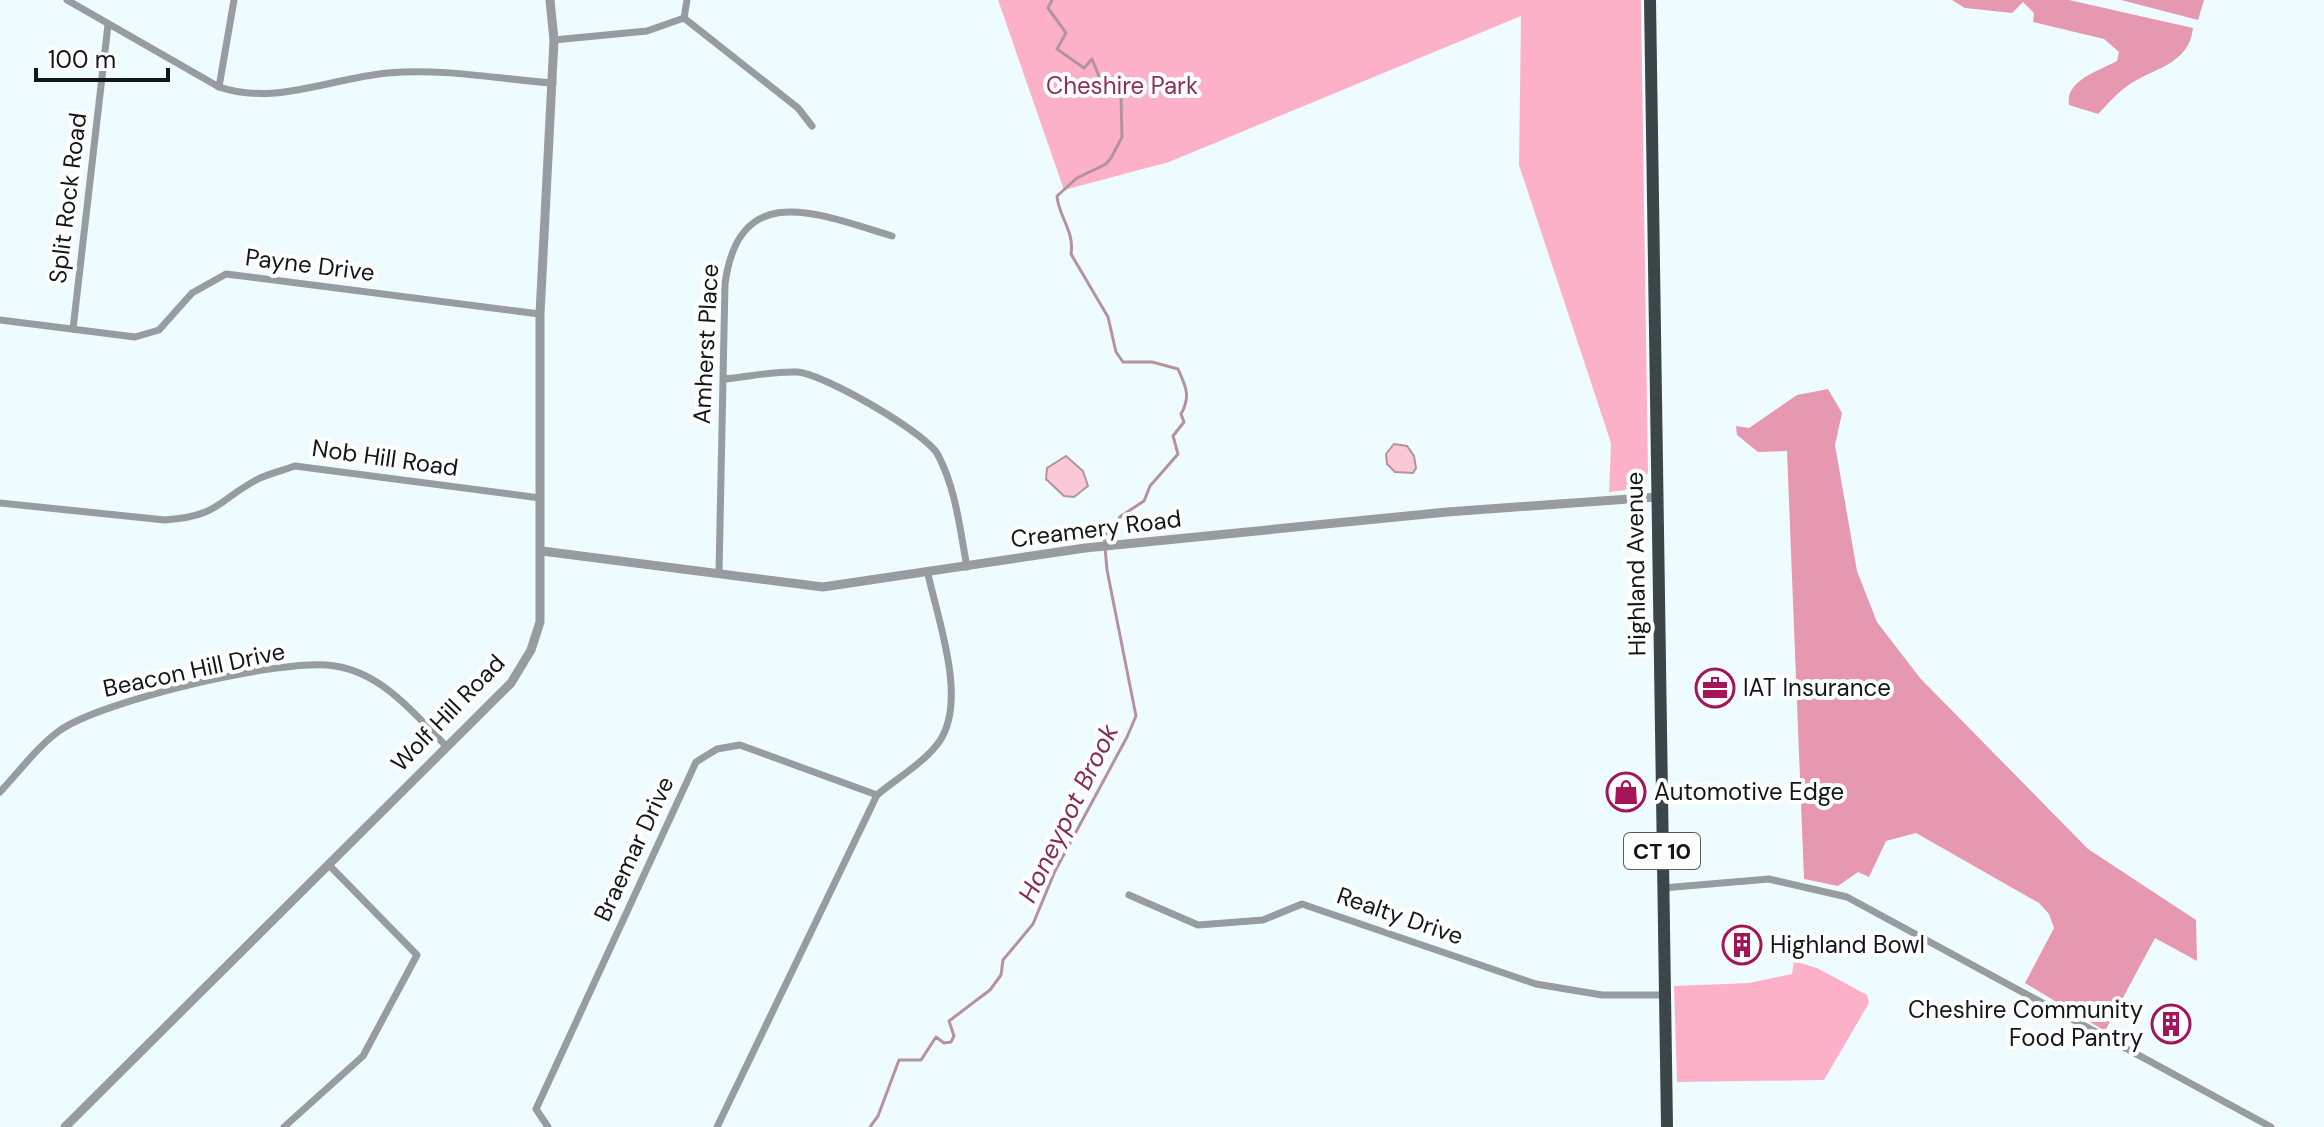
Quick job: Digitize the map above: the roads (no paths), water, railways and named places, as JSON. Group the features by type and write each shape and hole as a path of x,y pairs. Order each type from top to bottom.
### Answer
{"highway":[{"name":"Highland Avenue","path":"1650,0 1667,1127"}],"street":[{"path":"67,0 219,87 262,96 385,73 429,71 553,83"},
{"path":"219,87 234,0"},
{"name":"Wolf Hill Road","path":"65,1127 511,683 531,650 540,622 540,314 553,83 554,40 550,0"},
{"path":"684,18 687,0"},
{"path":"554,40 647,31 684,18"},
{"path":"684,18 798,108 812,126"},
{"name":"Split Rock Road","path":"73,329 108,25"},
{"name":"Amherst Place","path":"719,573 725,284 728,258 742,229 758,217 813,213 892,236"},
{"name":"Payne Drive","path":"0,320 135,337 159,330 192,293 226,274 540,314"},
{"path":"724,379 798,372 824,378 907,428 937,451 953,493 967,567"},
{"name":"Nob Hill Road","path":"0,503 165,520 189,518 214,511 259,478 295,466 540,498"},
{"name":"Creamery Road","path":"542,551 823,587 928,574 1094,547 1447,512 1657,497"},
{"path":"717,1127 877,795 938,743 950,717 953,690 928,574"},
{"name":"Beacon Hill Drive","path":"0,792 59,731 106,706 271,668 335,666 391,689 446,746"},
{"name":"Braemar Drive","path":"548,1127 536,1109 696,762 717,749 740,745 877,795"},
{"path":"284,1127 363,1056 417,955 329,865"},
{"path":"1663,888 1769,879 1847,897 2271,1127"},
{"name":"Realty Drive","path":"1129,895 1198,925 1263,920 1302,904 1536,984 1602,995 1664,995"}],"waterway":[{"name":"Honeypot Brook","path":"870,1127 878,1116 899,1060 921,1060 936,1037 944,1043 951,1042 954,1036 949,1021 990,990 1001,975 1003,960 1033,924 1055,871 1127,737 1136,716 1107,570 1104,536 1121,516 1144,501 1150,486 1178,454 1173,436 1184,422 1181,414 1186,392 1178,369 1152,362 1123,362 1116,352 1108,317 1071,254 1071,238 1057,196 1077,178 1106,164 1111,158 1122,137 1121,95 1105,91 1092,59 1084,68 1057,49 1066,33 1048,8 1052,0"}],"place":[{"name":"IAT Insurance","path":"1715,688"},
{"name":"Automotive Edge","path":"1626,792"},
{"name":"Highland Bowl","path":"1742,945"},
{"name":"Cheshire Community Food Pantry","path":"2171,1024"}],"park label":[{"name":"Cheshire Park","path":"1122,86"}]}
